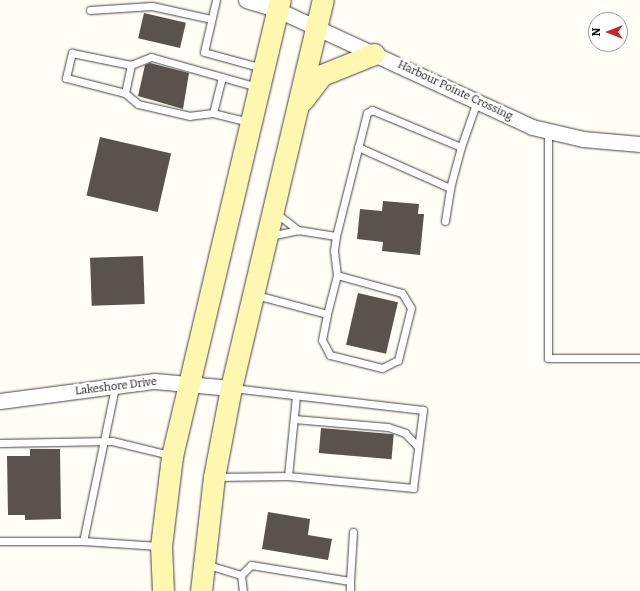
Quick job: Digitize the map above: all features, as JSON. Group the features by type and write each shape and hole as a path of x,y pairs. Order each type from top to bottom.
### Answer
{"main road":[{"path":"201,591 214,477 231,388 323,0"},
{"path":"163,591 161,546 172,456 188,383 252,123 279,5"},
{"path":"296,113 322,76 374,54"}],"street":[{"name":"Harbour Pointe Crossing","path":"246,0 279,5 316,28 477,101 548,131 583,139 640,144"},
{"name":"Lakeshore Drive","path":"0,401 155,381 231,388"}],"lane":[{"path":"216,0 204,52 262,78"},
{"path":"90,10 152,3 212,19"},
{"path":"252,123 213,113 190,116 138,104 125,92 66,78 72,53 131,65 151,57 222,77 262,78"},
{"path":"125,92 131,65"},
{"path":"213,113 222,77"},
{"path":"445,221 450,188 461,147 477,101"},
{"path":"337,275 402,293 408,298 411,308 398,360 382,368 330,354 322,340 337,275 334,250 336,236 367,113 372,110 461,147"},
{"path":"548,131 548,358 640,358"},
{"path":"358,147 450,188"},
{"path":"274,211 298,230"},
{"path":"268,236 298,230 336,236"},
{"path":"253,295 327,314"},
{"path":"83,541 116,387"},
{"path":"214,477 288,476 413,488 423,410 231,388"},
{"path":"288,476 296,396"},
{"path":"294,419 388,427 405,433 418,447"},
{"path":"0,443 105,441 172,456"},
{"path":"350,591 353,532"},
{"path":"0,541 83,541 161,546"},
{"path":"203,564 241,575"},
{"path":"241,575 251,565 350,581"},
{"path":"241,575 243,591"}],"building":[{"path":"144,13 186,23 180,48 138,38"},
{"path":"150,63 189,73 183,109 138,96 145,65"},
{"path":"100,137 171,153 158,212 87,195"},
{"path":"383,201 419,204 418,214 424,214 420,255 382,251 383,242 357,239 360,209 382,211"},
{"path":"143,256 145,304 92,306 90,258"},
{"path":"358,293 398,302 386,354 346,345"},
{"path":"321,428 394,434 392,459 319,453"},
{"path":"30,449 60,449 61,519 25,520 25,515 8,515 7,456 30,456"},
{"path":"268,512 310,519 308,535 332,539 328,560 262,549"}]}
